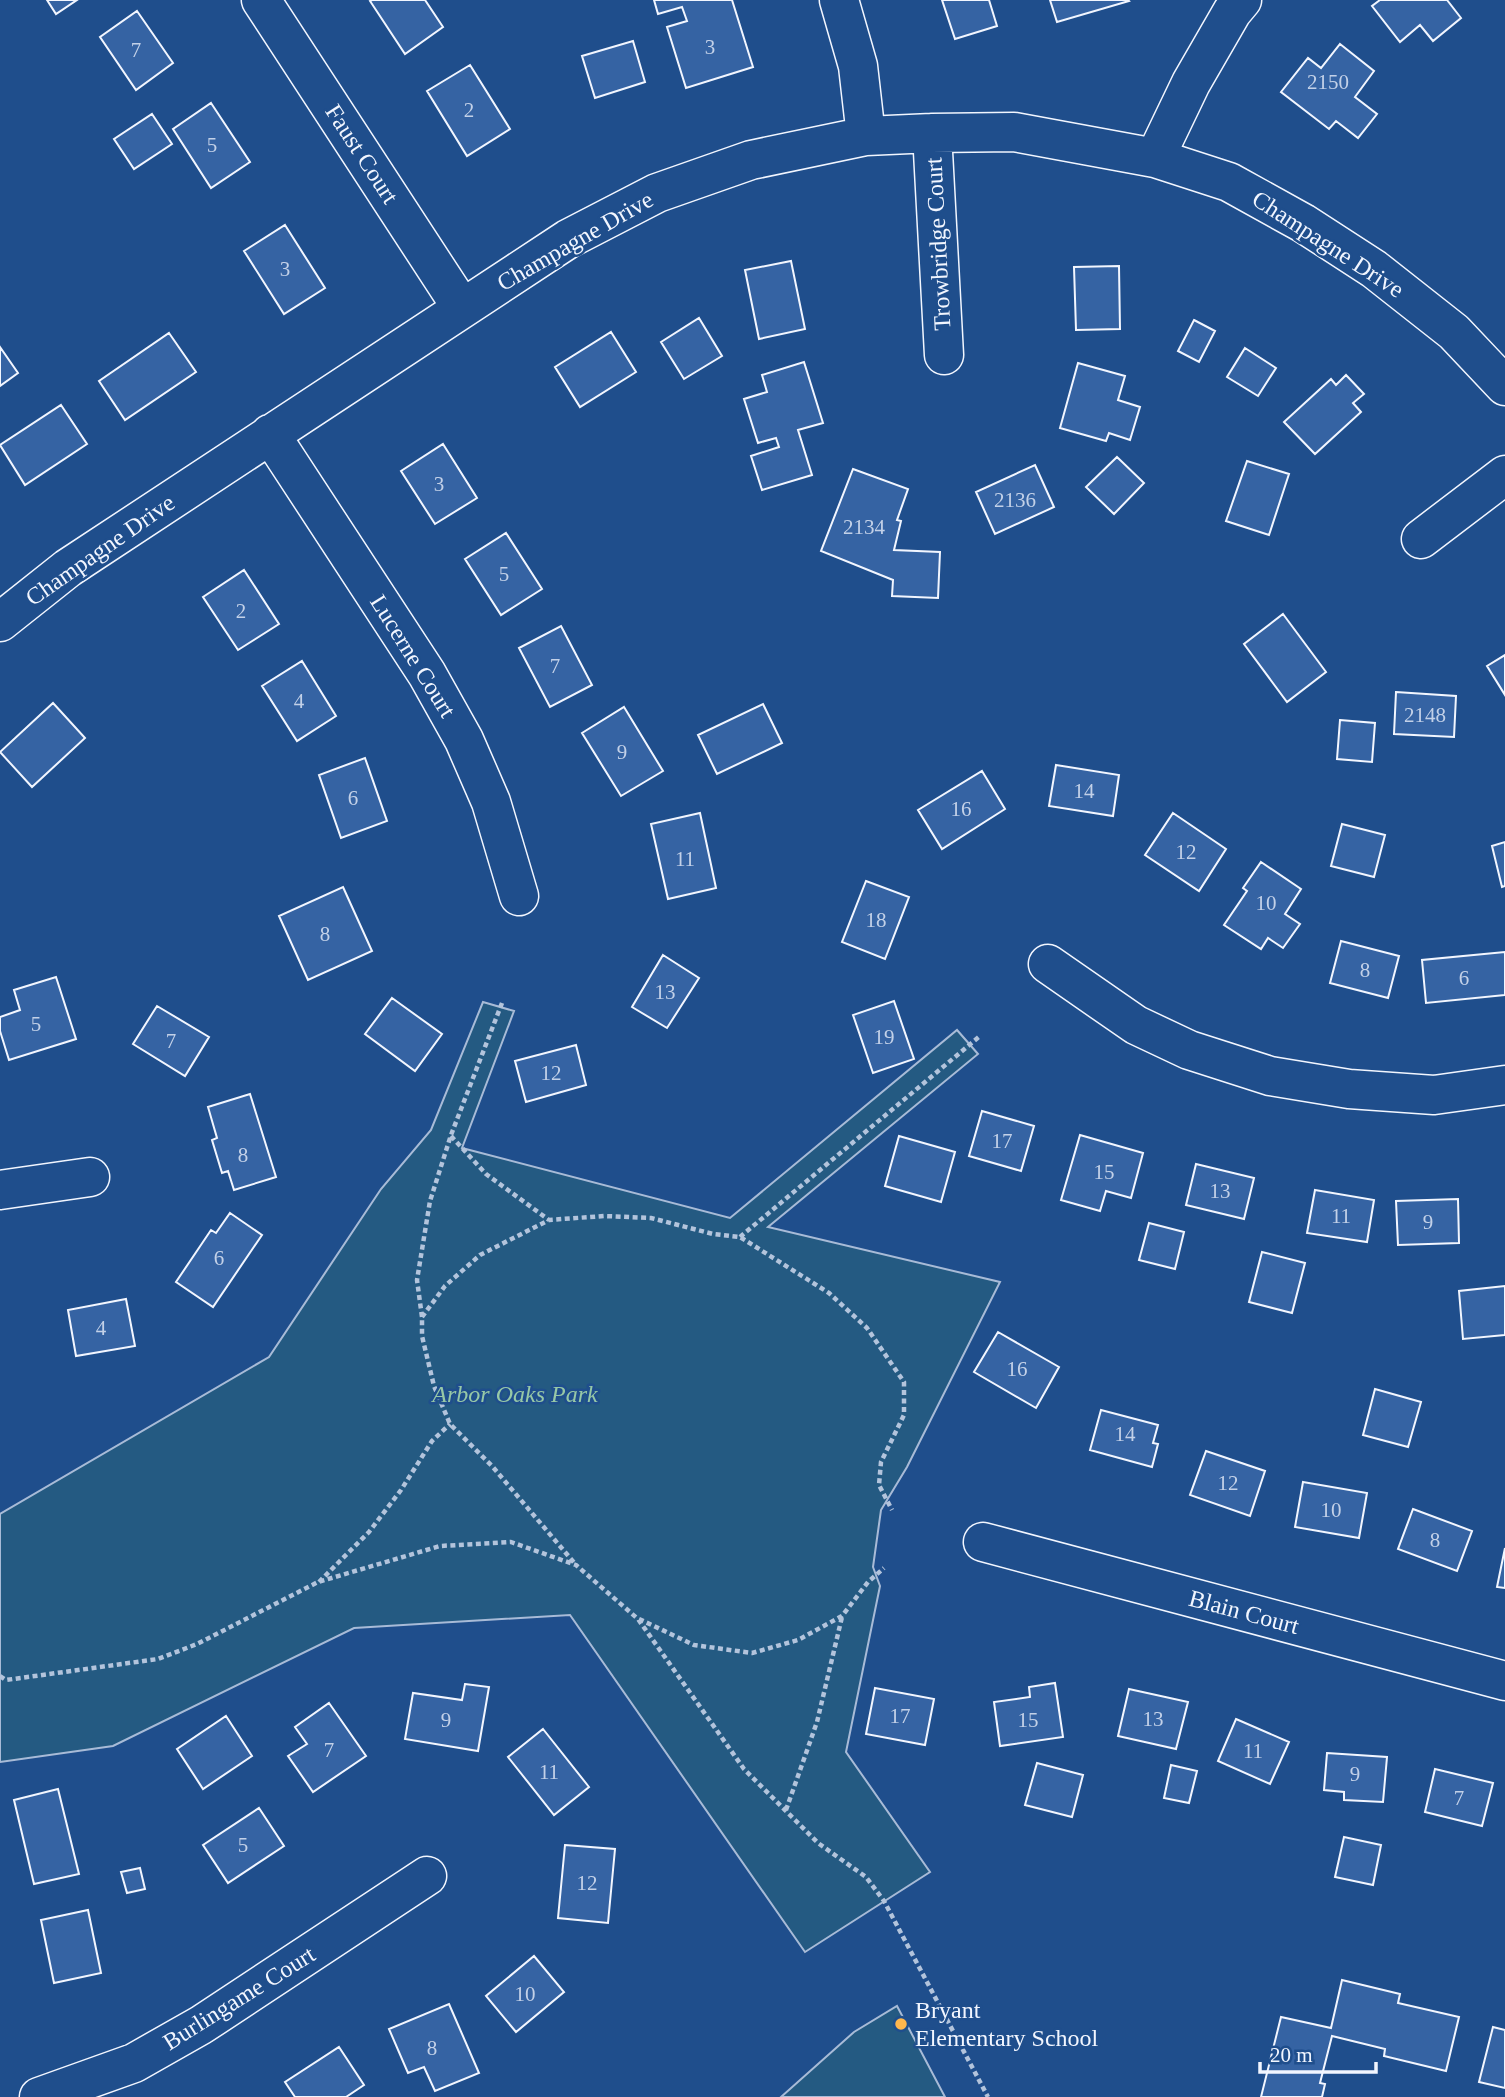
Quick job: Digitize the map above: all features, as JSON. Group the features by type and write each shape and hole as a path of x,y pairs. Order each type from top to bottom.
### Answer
{"street":[{"name":"Faust Court","path":"261,0 462,308"},
{"path":"839,0 858,66 866,136"},
{"path":"1155,158 1191,83 1232,12 1242,0"},
{"name":"Champagne Drive","path":"1,617 68,568 568,239 657,193 751,160 866,136 932,132 1014,132 1155,158 1228,182 1303,223 1374,269 1454,332 1505,386"},
{"name":"Trowbridge Court","path":"932,132 944,355"},
{"name":"Lucerne Court","path":"270,434 427,674 464,740 491,802 519,896"},
{"path":"1421,540 1505,474"},
{"path":"1048,964 1136,1025 1189,1050 1270,1076 1349,1089 1434,1095 1505,1085"},
{"path":"0,1191 90,1177"},
{"name":"Blain Court","path":"983,1542 1505,1681"},
{"name":"Burlingame Court","path":"39,2097 134,2063 168,2044 427,1876"}],"path":[{"path":"502,1003 451,1136 430,1201 417,1280 422,1336 434,1386 450,1424 492,1466 576,1565 638,1619 744,1769 818,1843 866,1877 884,1901 988,2097"},
{"path":"740,1237 980,1036"},
{"path":"451,1136 486,1174 549,1220"},
{"path":"422,1317 445,1286 480,1255 549,1220 604,1216 651,1218 713,1234 740,1237 829,1293 867,1328 904,1382 904,1415 881,1461 879,1485 892,1510"},
{"path":"318,1582 369,1532 401,1490 432,1441 450,1424"},
{"path":"0,1686 6,1680 158,1659 197,1644 318,1582 440,1546 511,1542 576,1565"},
{"path":"638,1619 694,1645 752,1653 798,1640 842,1616 868,1582 884,1568"},
{"path":"785,1811 817,1722 842,1616"},
{"path":"0,1676 6,1680"}],"green space":[{"name":"Arbor Oaks Park","path":"483,1002 514,1011 462,1148 730,1218 957,1030 978,1054 768,1227 1000,1282 907,1467 881,1510 873,1567 880,1586 846,1752 930,1872 805,1952 570,1615 354,1628 113,1746 0,1762 0,1514 269,1357 381,1189 431,1130"},
{"path":"897,2006 945,2097 781,2097 854,2032"}],"building":[{"path":"47,0 77,0 56,14"},
{"path":"425,0 443,27 405,54 370,1"},
{"path":"654,0 732,0 753,67 686,88 667,27 687,21 682,7 658,14"},
{"path":"942,0 989,0 997,26 955,39"},
{"path":"1050,0 1128,0 1129,1 1057,22"},
{"path":"1380,0 1447,0 1461,18 1433,41 1420,25 1400,42 1372,6"},
{"path":"137,11 173,63 136,90 100,37"},
{"path":"633,41 645,82 595,98 582,56"},
{"path":"1340,44 1374,71 1355,97 1377,114 1358,138 1336,121 1329,129 1281,92 1308,58 1321,68"},
{"path":"470,65 510,129 467,156 427,91"},
{"path":"211,103 250,162 211,188 173,129"},
{"path":"152,114 172,144 134,169 114,139"},
{"path":"285,225 325,288 284,314 244,251"},
{"path":"791,261 805,329 759,339 745,270"},
{"path":"1119,266 1120,329 1076,330 1074,267"},
{"path":"699,318 722,356 684,379 661,342"},
{"path":"1194,320 1215,331 1199,362 1178,351"},
{"path":"611,332 636,372 580,407 555,367"},
{"path":"169,333 196,372 125,420 99,381"},
{"path":"0,347 18,373 0,386"},
{"path":"1245,348 1276,368 1258,396 1227,377"},
{"path":"804,362 823,423 798,430 812,475 762,490 751,456 779,447 776,438 758,443 744,399 767,392 762,375"},
{"path":"1078,363 1125,376 1118,400 1140,407 1130,440 1109,433 1106,441 1060,428"},
{"path":"1346,375 1364,394 1353,403 1361,412 1315,454 1284,422 1331,379 1336,385"},
{"path":"61,405 87,444 25,485 0,445"},
{"path":"443,444 477,498 435,524 401,471"},
{"path":"1117,457 1144,483 1114,514 1086,487"},
{"path":"1247,461 1289,474 1269,535 1226,521"},
{"path":"1035,465 1054,507 995,534 976,492"},
{"path":"853,469 908,489 897,520 901,521 894,550 940,552 938,598 892,596 893,580 821,551"},
{"path":"506,533 542,589 501,615 465,559"},
{"path":"244,570 279,624 238,650 203,597"},
{"path":"1283,614 1326,672 1287,702 1244,644"},
{"path":"561,626 592,685 550,707 519,648"},
{"path":"1505,655 1505,695 1487,666"},
{"path":"302,661 336,716 297,741 262,686"},
{"path":"1396,692 1456,696 1454,737 1394,734"},
{"path":"53,703 85,738 32,787 0,752"},
{"path":"763,704 782,743 717,774 698,735"},
{"path":"624,707 663,771 621,796 582,733"},
{"path":"1340,720 1375,723 1372,762 1337,759"},
{"path":"365,758 387,821 341,838 319,775"},
{"path":"1056,765 1119,775 1113,816 1049,806"},
{"path":"982,771 1005,809 942,849 918,810"},
{"path":"700,813 716,888 668,899 651,824"},
{"path":"1173,813 1226,849 1199,891 1145,855"},
{"path":"1342,824 1385,835 1374,877 1331,866"},
{"path":"1505,842 1505,886 1502,887 1492,846"},
{"path":"1261,862 1301,889 1285,914 1300,924 1283,948 1268,938 1261,949 1224,925 1247,891 1243,888"},
{"path":"866,881 909,897 885,959 842,942"},
{"path":"343,887 372,951 308,980 279,916"},
{"path":"1341,941 1399,956 1388,998 1330,983"},
{"path":"1505,952 1505,995 1426,1003 1422,960"},
{"path":"663,955 699,978 667,1028 632,1007"},
{"path":"56,977 76,1039 9,1060 0,1031 0,1017 20,1010 14,990"},
{"path":"392,998 442,1034 415,1071 365,1034"},
{"path":"894,1001 914,1059 873,1073 853,1015"},
{"path":"157,1006 209,1037 185,1076 133,1044"},
{"path":"576,1045 586,1085 526,1102 515,1061"},
{"path":"250,1094 276,1177 234,1190 228,1171 222,1173 212,1140 217,1138 208,1107"},
{"path":"982,1111 1034,1126 1021,1171 969,1156"},
{"path":"1080,1135 1143,1153 1131,1198 1106,1191 1100,1211 1061,1200"},
{"path":"899,1136 955,1152 941,1202 885,1186"},
{"path":"1196,1164 1254,1178 1244,1219 1186,1205"},
{"path":"1315,1190 1374,1200 1367,1242 1307,1233"},
{"path":"1458,1199 1459,1243 1398,1245 1396,1201"},
{"path":"230,1213 262,1235 213,1307 176,1282 211,1230 216,1233"},
{"path":"1149,1223 1184,1232 1175,1269 1139,1260"},
{"path":"1262,1252 1305,1263 1292,1313 1249,1302"},
{"path":"1505,1286 1505,1335 1463,1339 1459,1291"},
{"path":"126,1299 135,1346 76,1356 68,1310"},
{"path":"998,1332 1059,1367 1036,1408 974,1372"},
{"path":"1375,1389 1421,1402 1408,1447 1363,1435"},
{"path":"1101,1410 1158,1425 1153,1443 1158,1444 1152,1467 1090,1450"},
{"path":"1206,1451 1265,1471 1250,1516 1190,1495"},
{"path":"1303,1482 1367,1493 1359,1538 1295,1527"},
{"path":"1413,1509 1472,1531 1457,1571 1398,1549"},
{"path":"1505,1548 1505,1588 1497,1587"},
{"path":"1055,1683 1063,1737 1000,1746 994,1702 1030,1697 1029,1687"},
{"path":"465,1684 489,1687 478,1751 405,1739 413,1693 462,1700"},
{"path":"875,1688 934,1699 925,1745 866,1734"},
{"path":"1129,1689 1188,1702 1176,1749 1118,1736"},
{"path":"329,1703 366,1756 313,1792 288,1756 307,1744 295,1727"},
{"path":"226,1716 252,1756 203,1789 177,1749"},
{"path":"1236,1719 1289,1742 1270,1784 1218,1761"},
{"path":"543,1729 589,1787 554,1815 508,1757"},
{"path":"1327,1753 1387,1757 1383,1802 1344,1800 1344,1792 1324,1790"},
{"path":"1037,1763 1083,1775 1072,1817 1025,1805"},
{"path":"1171,1765 1197,1771 1189,1803 1164,1798"},
{"path":"1435,1769 1493,1783 1482,1826 1425,1812"},
{"path":"58,1789 79,1874 34,1884 14,1800"},
{"path":"259,1808 284,1846 228,1883 203,1845"},
{"path":"1344,1837 1381,1845 1373,1885 1335,1877"},
{"path":"565,1845 615,1849 608,1923 558,1918"},
{"path":"140,1868 145,1889 127,1893 121,1872"},
{"path":"88,1910 101,1973 54,1983 41,1920"},
{"path":"534,1956 564,1992 516,2032 486,1996"},
{"path":"1342,1980 1400,1994 1398,2003 1459,2017 1446,2071 1384,2056 1385,2049 1332,2036 1320,2083 1325,2084 1322,2097 1261,2097 1281,2017 1331,2028"},
{"path":"449,2004 479,2073 435,2091 424,2067 408,2073 389,2029"},
{"path":"1493,2027 1505,2030 1505,2088 1479,2082"},
{"path":"339,2047 364,2085 346,2097 295,2097 285,2082"}],"place":[{"name":"Bryant Elementary School","path":"901,2024"}]}
